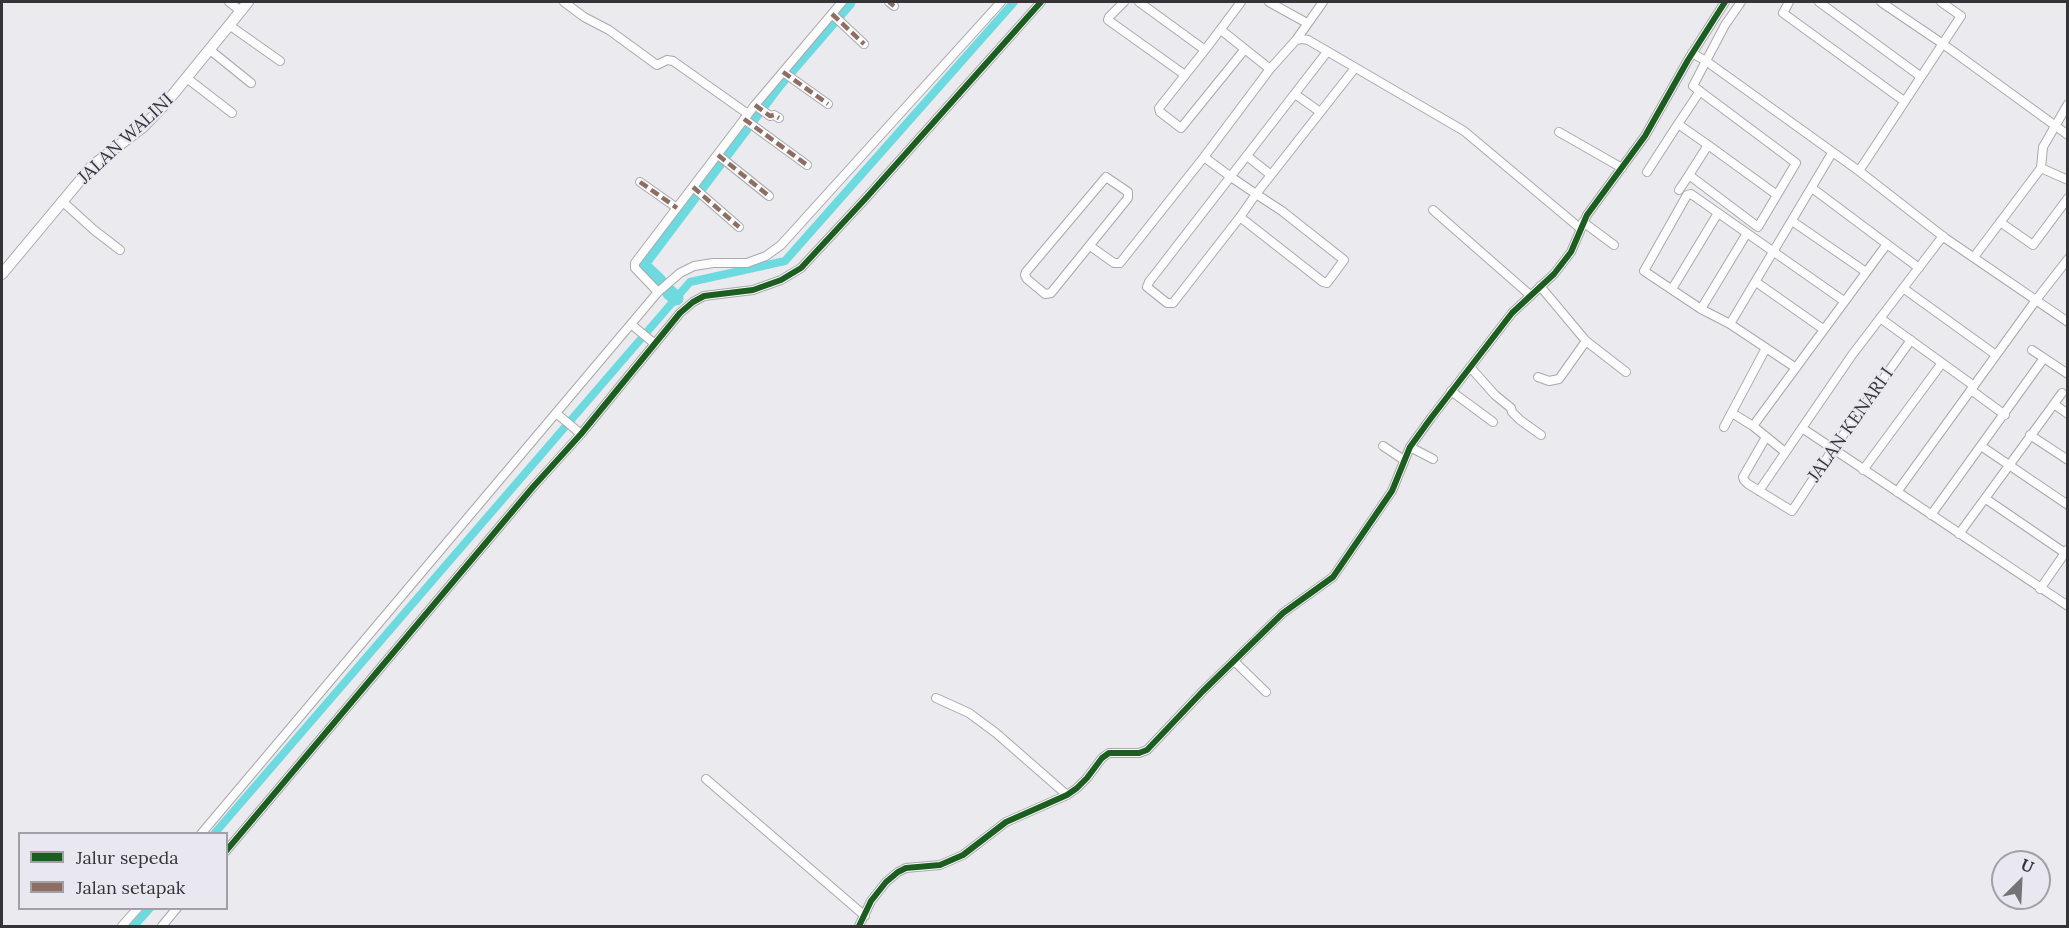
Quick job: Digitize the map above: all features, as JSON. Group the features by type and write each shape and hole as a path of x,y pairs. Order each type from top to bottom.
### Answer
{"street":[{"path":"229,2 241,12"},
{"name":"JALAN WALINI","path":"2,274 92,166 143,127 188,79 248,2"},
{"path":"564,2 584,17 599,23 657,65 667,60 673,61 807,165"},
{"path":"658,292 634,265 677,208 696,189 748,120 834,16 842,2"},
{"path":"203,832 557,414 635,327 658,292 680,273 694,266 713,263 747,263 766,256 781,245 1001,2"},
{"path":"228,849 580,433 653,342 680,313 704,296 753,290 781,280 801,268 1041,2"},
{"path":"1124,2 1108,20 1185,75"},
{"path":"1139,2 1205,50"},
{"path":"1241,2 1159,110 1182,129 1245,49"},
{"path":"1269,2 1307,23"},
{"path":"1090,246 1114,263 1120,262 1204,157 1270,69 1296,40 1323,2"},
{"path":"859,927 871,901 886,882 898,872 906,868 940,865 963,855 1006,822 1066,795 1083,782 1109,753 1139,753 1147,750 1203,691 1283,613 1333,577 1392,491 1410,447 1451,391 1512,312 1562,264 1571,252 1582,225 1645,136 1692,53 1725,2"},
{"path":"1689,175 1758,227 1796,163 1693,86 1725,25 1741,2"},
{"path":"1789,2 1783,13 1904,101"},
{"path":"1820,2 1920,76"},
{"path":"1881,2 1944,44 2067,135"},
{"path":"1858,171 1961,16 1941,2"},
{"path":"834,16 864,44"},
{"path":"229,25 280,61"},
{"path":"1221,30 1270,69"},
{"path":"1296,40 1308,40 1464,131 1582,225 1614,245"},
{"path":"210,50 251,83"},
{"path":"1327,52 1149,282 1147,287 1167,303 1173,303 1354,68"},
{"path":"1692,53 1707,61 1858,171 1943,236 2067,322"},
{"path":"785,74 828,104"},
{"path":"188,79 232,113"},
{"path":"1647,172 1700,92"},
{"path":"1295,94 1320,112"},
{"path":"1974,257 2041,168 2043,147 2067,104"},
{"path":"758,108 770,116 774,115 779,118"},
{"path":"1678,124 1777,195"},
{"path":"1559,132 1622,168"},
{"path":"1679,190 1708,145"},
{"path":"1730,324 1832,153"},
{"path":"1247,156 1271,175"},
{"path":"721,157 769,196"},
{"path":"1204,157 1282,211 1342,259 1342,264 1331,280 1323,282 1240,218"},
{"path":"2041,168 2067,180"},
{"path":"1106,177 1129,195 1090,246 1048,294 1027,279 1025,275 1106,177"},
{"path":"640,182 677,208"},
{"path":"1812,188 1919,268"},
{"path":"696,189 739,228"},
{"path":"1796,368 1643,270 1687,195 1691,194 1844,302"},
{"path":"2000,222 2033,244 2067,198"},
{"path":"62,201 94,231 120,250"},
{"path":"1433,210 1530,295"},
{"path":"1672,289 1718,213"},
{"path":"1792,221 1866,272"},
{"path":"1701,309 1746,233"},
{"path":"1766,437 1743,477 1748,484 1759,491 1881,318 1943,236"},
{"path":"1754,426 1887,244"},
{"path":"1897,492 2067,259"},
{"path":"1756,282 1823,330"},
{"path":"1540,286 1586,341 1626,372"},
{"path":"1903,288 1996,355"},
{"path":"1881,318 1942,363 2005,415"},
{"path":"635,327 653,342"},
{"name":"JALAN KENARI I","path":"1759,491 1792,511 1833,448 1911,340"},
{"path":"1538,377 1549,381 1559,379 1586,341"},
{"path":"1724,427 1766,348"},
{"path":"2032,350 2067,374"},
{"path":"1931,515 2044,358"},
{"path":"1863,470 1942,363"},
{"path":"1470,367 1495,395 1511,408 1512,412 1541,435"},
{"path":"1451,391 1493,422"},
{"path":"1959,534 2062,393"},
{"path":"2054,404 2067,414"},
{"path":"1732,413 1754,426 1785,452"},
{"path":"557,414 580,433"},
{"path":"1802,428 2067,606"},
{"path":"2030,435 2067,460"},
{"path":"1383,446 1404,460"},
{"path":"1981,446 2067,506"},
{"path":"1410,447 1433,459"},
{"path":"1986,499 2066,551 2040,589"},
{"path":"1234,661 1266,692"},
{"path":"936,698 969,713 996,733 1066,795"},
{"path":"706,779 865,916"},
{"path":"122,927 137,910"},
{"path":"162,927 176,910"}],"waterway":[{"path":"659,281 644,267 644,261 778,83 848,2"},
{"path":"216,832 690,282 785,261 1014,2"},
{"path":"669,292 676,298"},
{"path":"134,926 148,910"}],"marked path":[{"path":"889,2 894,6"},
{"path":"832,14 864,44"},
{"path":"783,72 828,104"},
{"path":"755,105 770,116 774,115 779,118"},
{"path":"744,119 807,165"},
{"path":"718,155 769,196"},
{"path":"640,182 677,208"},
{"path":"693,187 739,227"}],"cycle path":[{"path":"228,849 533,487 581,434 680,313 704,296 753,290 781,280 801,268 1041,2"},
{"path":"859,926 871,901 886,882 898,872 906,868 940,865 963,855 1006,822 1067,795 1077,788 1109,753 1139,753 1147,750 1203,691 1283,613 1333,577 1392,491 1410,447 1431,418 1512,313 1554,274 1571,252 1587,215 1645,136 1688,60 1725,2"}]}
